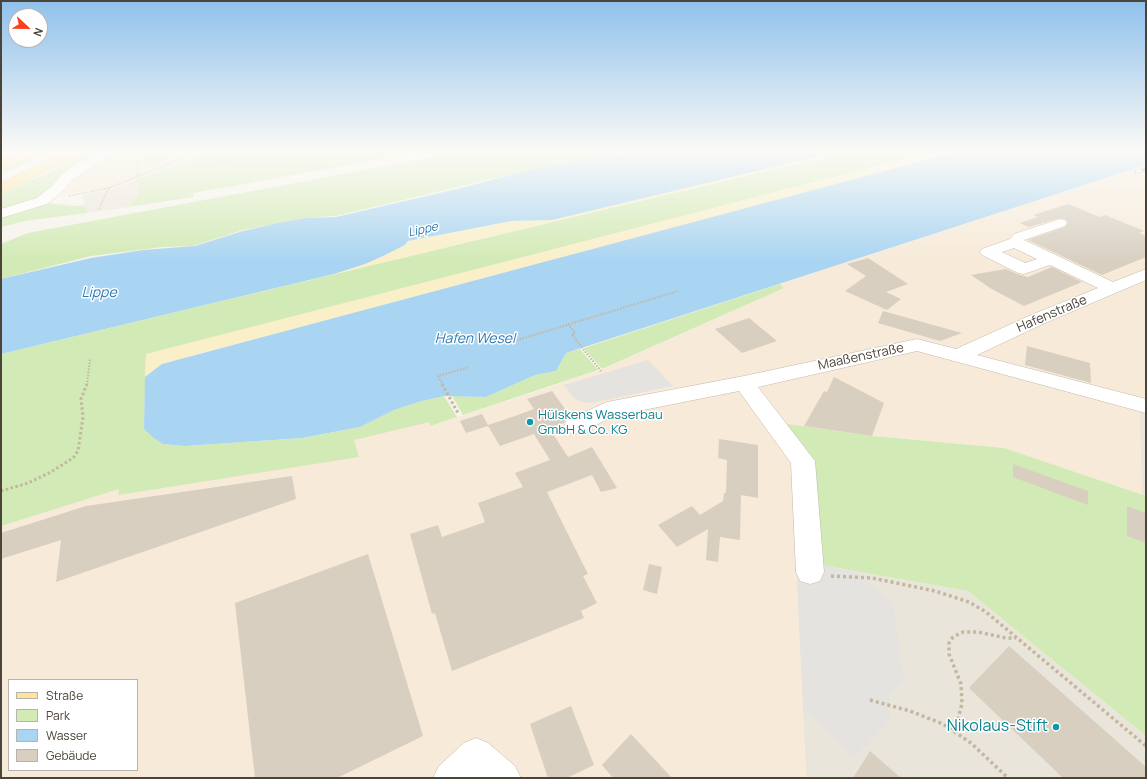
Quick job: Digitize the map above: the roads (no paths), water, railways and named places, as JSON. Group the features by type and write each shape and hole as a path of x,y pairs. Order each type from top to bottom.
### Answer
{"street":[{"path":"1,214 35,204 47,198 55,189"},
{"path":"1051,259 1024,269 988,252 1015,242 1019,237 1060,223"},
{"path":"1015,242 1113,288"},
{"name":"Hafenstraße","path":"958,356 1038,319 1146,274"},
{"name":"Maaßenstraße","path":"575,426 607,410 744,383 917,345 1146,406"},
{"path":"744,383 803,461 821,574"},
{"path":"451,778 476,755 503,778"}],"water":[{"name":"Lippe","path":"455,189 680,189 552,220 511,221 408,241 405,245 383,256 365,264 334,274 1,354 1,279 91,258 143,250 195,246 243,231 283,222 307,218 336,217"},
{"name":"Hafen Wesel","path":"816,189 1071,189 566,353 556,371 535,375 486,397 444,396 418,402 394,410 360,427 302,438 185,446 163,444 144,429 145,377 162,364"}],"place":[{"name":"Hülskens Wasserbau GmbH & Co. KG","path":"530,422"},
{"name":"Nikolaus-Stift","path":"1056,727"}]}
